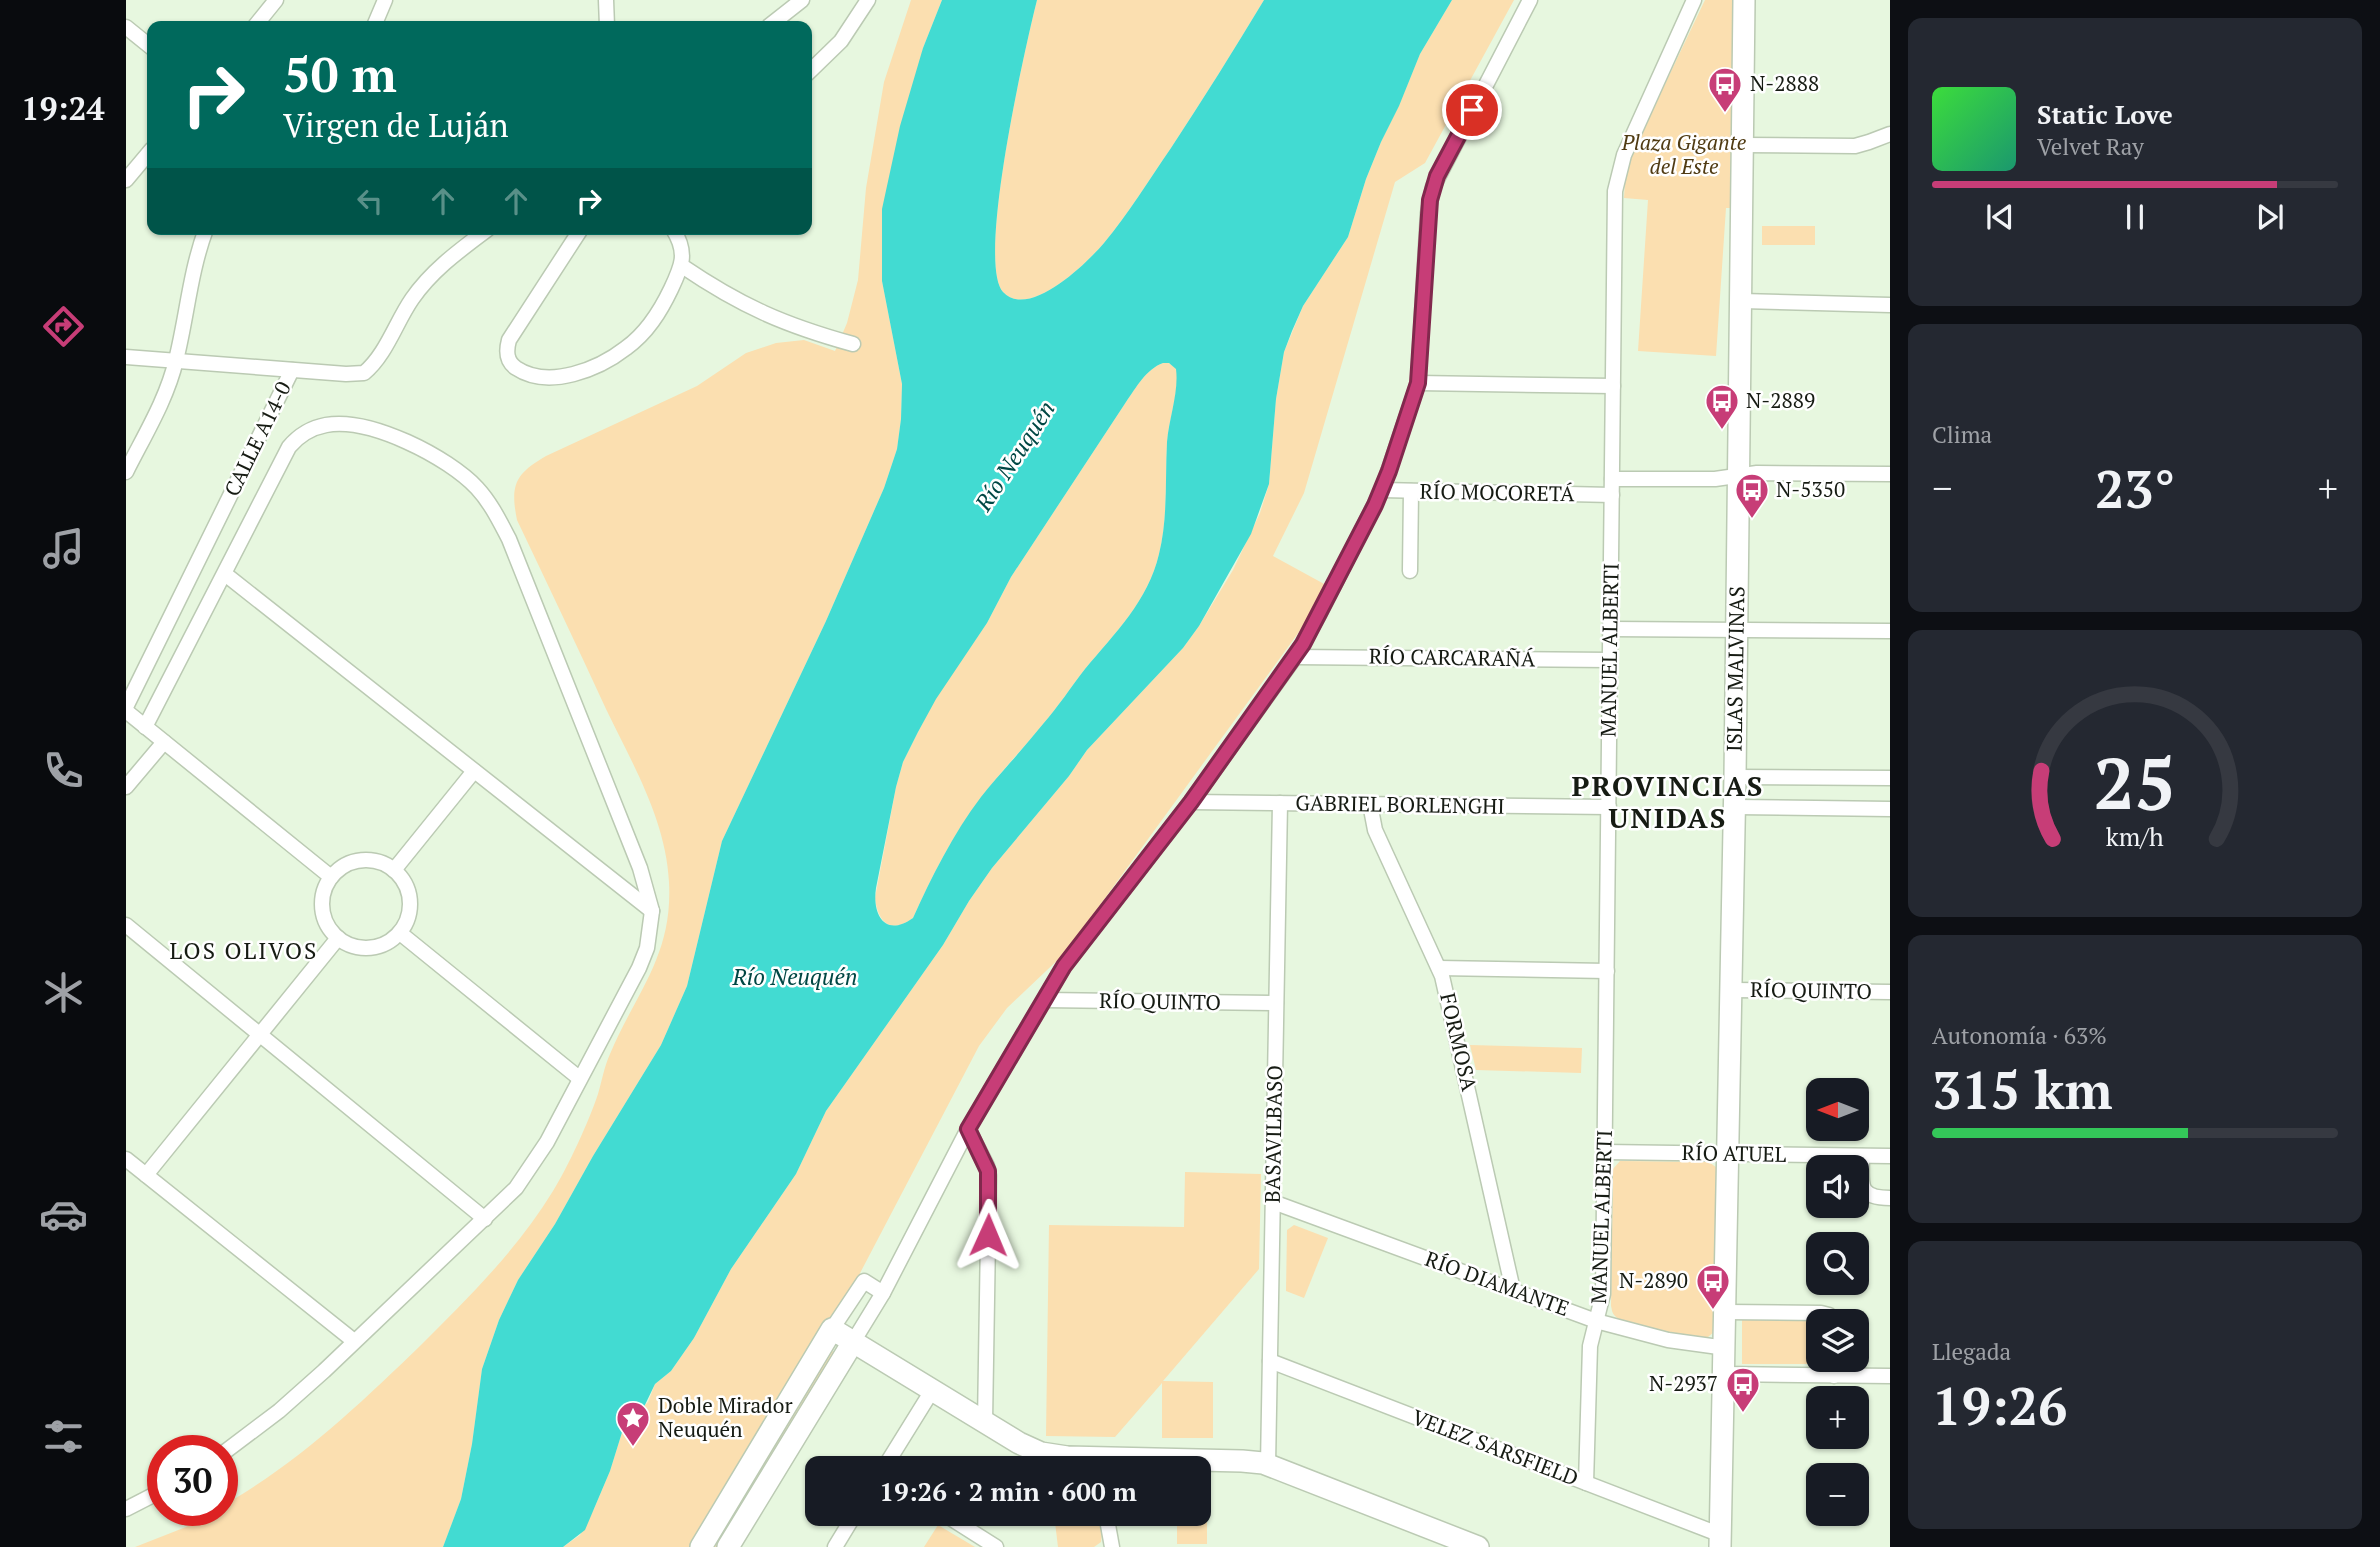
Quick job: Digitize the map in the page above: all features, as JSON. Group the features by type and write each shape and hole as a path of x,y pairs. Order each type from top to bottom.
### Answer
{"main road":[{"name":"ISLAS MALVINAS","path":"1720,1541 1735,807 1744,0"},
{"path":"701,1547 832,1329 985,1422 1041,1453 1060,1456"},
{"path":"728,1547 853,1342"},
{"path":"1211,1461 1247,1461 1268,1465 1478,1547"}],"street":[{"path":"258,21 276,0"},
{"path":"376,21 385,0"},
{"path":"607,0 607,21"},
{"path":"775,21 802,0"},
{"path":"812,69 841,41 868,0"},
{"path":"853,1342 883,1293 968,1129 1075,950 1191,802 1295,656 1320,613 1382,490 1418,383 1428,213 1433,187 1530,0"},
{"name":"MANUEL ALBERTI","path":"1586,1483 1590,1346 1603,1294 1616,179 1624,155 1694,0"},
{"path":"126,27 147,44"},
{"path":"1743,145 1855,146 1890,134"},
{"path":"126,180 147,155"},
{"path":"126,472 161,402 176,362 192,274 204,235"},
{"name":"CALLE A14-0","path":"126,709 292,370 357,375 364,373 375,361 423,285 454,255 480,235"},
{"path":"577,235 509,340 506,349 513,366 532,375 543,377 571,374 600,364 627,348 650,326 682,266 680,243 676,235"},
{"path":"682,266 763,314 807,332 853,344"},
{"path":"1742,302 1890,305"},
{"path":"126,357 292,370"},
{"path":"1418,383 1613,386"},
{"path":"145,727 289,447 300,435 327,425 344,425 383,432 415,445 463,475 479,490 494,512 509,539 628,836 652,911 647,948 639,968 533,1166 516,1188 279,1411 238,1442"},
{"path":"1612,480 1709,480 1757,473 1890,474"},
{"name":"RÍO MOCORETÁ","path":"1382,490 1612,495"},
{"path":"1410,571 1411,491"},
{"path":"225,574 652,911"},
{"path":"1611,629 1890,631"},
{"name":"RÍO CARCARAÑÁ","path":"1295,656 1610,660"},
{"path":"126,709 331,877"},
{"path":"126,788 164,742"},
{"path":"394,870 474,771"},
{"path":"1735,777 1890,778"},
{"name":"GABRIEL BORLENGHI","path":"1191,802 1609,807"},
{"name":"BASAVILBASO","path":"1268,1465 1280,803"},
{"name":"FORMOSA","path":"1370,804 1375,830 1439,968 1449,1000 1513,1290"},
{"path":"1735,807 1890,809"},
{"path":"368,860 382,863 394,870 409,893 407,921 400,933 388,943 374,948 359,948 338,938 325,921 322,906 324,891 331,877 354,862 368,860"},
{"path":"126,925 485,1219"},
{"path":"400,933 579,1078"},
{"path":"146,1175 338,938"},
{"path":"1439,968 1607,971"},
{"name":"RÍO QUINTO","path":"1732,990 1890,992"},
{"name":"RÍO QUINTO","path":"1044,1000 1276,1003"},
{"path":"968,1129 985,1162 989,1177 985,1422"},
{"name":"RÍO ATUEL","path":"1605,1152 1806,1155"},
{"name":"RÍO ATUEL","path":"1869,1156 1890,1156"},
{"path":"126,1159 354,1341"},
{"path":"1869,1195 1890,1198"},
{"name":"RÍO DIAMANTE","path":"1273,1202 1596,1321 1668,1340 1726,1348"},
{"path":"832,1329 864,1281 883,1293"},
{"path":"1726,1312 1806,1313"},
{"name":"VELEZ SARSFIELD","path":"1270,1361 1586,1483 1720,1541"},
{"path":"1725,1374 1890,1376"},
{"path":"892,1456 933,1390"},
{"path":"126,1509 147,1498"},
{"path":"835,1547 848,1526"},
{"path":"963,1526 996,1547"},
{"path":"1108,1526 1112,1547"}],"green space":[{"path":"911,0 942,0 923,48 882,281 902,384 897,449 884,488 826,621 722,841 687,986 661,1045 555,1224 518,1280 499,1320 482,1369 461,1499 443,1547 135,1547 188,1526 238,1526 238,1496 302,1452 351,1411 421,1345 457,1309 524,1233 559,1181 584,1130 610,1054 659,953 669,908 669,882 662,836 646,792 517,520 514,498 517,482 527,469 546,456 697,386 746,353 776,343 804,340 835,351 847,323 858,280 866,188 884,82"},
{"path":"1037,0 1264,0 1171,148 1104,243 1057,286 1027,299 1014,299 1003,292 996,273 995,240 1014,104"},
{"path":"1452,0 1514,0 1425,163 1395,182 1304,493 1273,556 1326,585 1304,625 1065,953 1007,1008 979,1046 858,1277 693,1547 563,1547 580,1535 594,1509 610,1471 624,1426 648,1402 655,1384 671,1371 694,1338 731,1269 796,1174 826,1111 943,945 969,901 992,868 1069,776 1087,750 1183,648 1233,570 1260,513 1269,484 1276,399 1284,352 1303,306 1348,237 1381,142 1420,54"},
{"name":"Plaza Gigante del Este","path":"1705,0 1732,0 1733,3 1731,208 1726,208 1716,356 1638,351 1648,200 1624,198 1626,166"},
{"path":"1762,226 1815,226 1815,245 1762,245"},
{"path":"1163,363 1169,363 1177,369 1177,378 1167,442 1162,540 1147,587 1119,629 996,779 961,826 913,918 898,925 886,923 879,914 875,898 903,762 935,699 987,623 1011,577 1138,385 1146,374"},
{"path":"1470,1045 1582,1048 1581,1073 1476,1070"},
{"path":"1620,1161 1709,1162 1717,1168 1714,1332 1708,1337 1645,1328 1621,1320 1613,1314 1613,1169"},
{"path":"1185,1172 1261,1174 1259,1269 1163,1381 1213,1382 1213,1438 1162,1438 1162,1383 1115,1437 1046,1436 1049,1225 1184,1227"},
{"path":"1294,1225 1328,1238 1304,1298 1286,1291 1287,1230"},
{"path":"1742,1320 1806,1320 1806,1364 1742,1364"},
{"path":"831,1350 835,1354 719,1547 709,1547"},
{"path":"940,1526 975,1547 924,1547"},
{"path":"1055,1526 1101,1526 1101,1542 1094,1547 1058,1547"},
{"path":"1177,1526 1207,1526 1207,1544 1177,1544"}],"water":[{"name":"Río Neuquén","path":"942,0 1037,0 1014,104 995,240 996,273 1003,292 1014,299 1027,299 1057,286 1096,252 1113,232 1171,148 1264,0 1452,0 1420,54 1381,142 1348,237 1303,306 1292,331 1284,352 1276,399 1269,484 1251,534 1199,626 1183,648 1087,750 1069,776 992,868 943,945 826,1111 796,1174 731,1269 694,1338 671,1371 655,1384 643,1409 624,1426 610,1471 585,1530 563,1547 443,1547 461,1499 482,1369 499,1320 518,1280 555,1224 661,1045 687,986 722,841 826,621 884,488 897,449 902,384 882,281 882,209 900,126 923,48","holes":["1163,363 1169,363 1176,369 1177,378 1167,442 1164,527 1159,554 1147,587 1119,629 971,811 944,856 913,918 895,926 882,921 876,907 876,888 896,787 903,762 918,732 936,699 987,623 1011,577 1126,402 1151,370"]}],"place":[{"name":"N-2888","path":"1725,114"},
{"name":"N-2889","path":"1722,431"},
{"name":"N-5350","path":"1752,520"},
{"name":"N-2890","path":"1713,1311"},
{"name":"N-2937","path":"1743,1414"},
{"name":"Doble Mirador Neuquén","path":"633,1448"}],"district":[{"name":"PROVINCIAS UNIDAS","path":"1668,802"},
{"name":"LOS OLIVOS","path":"244,951"}],"route":[{"path":"988,1235 988,1171 968,1129 1075,950 1191,802 1303,644 1382,490 1418,383 1428,213 1433,187 1472,110"}]}
